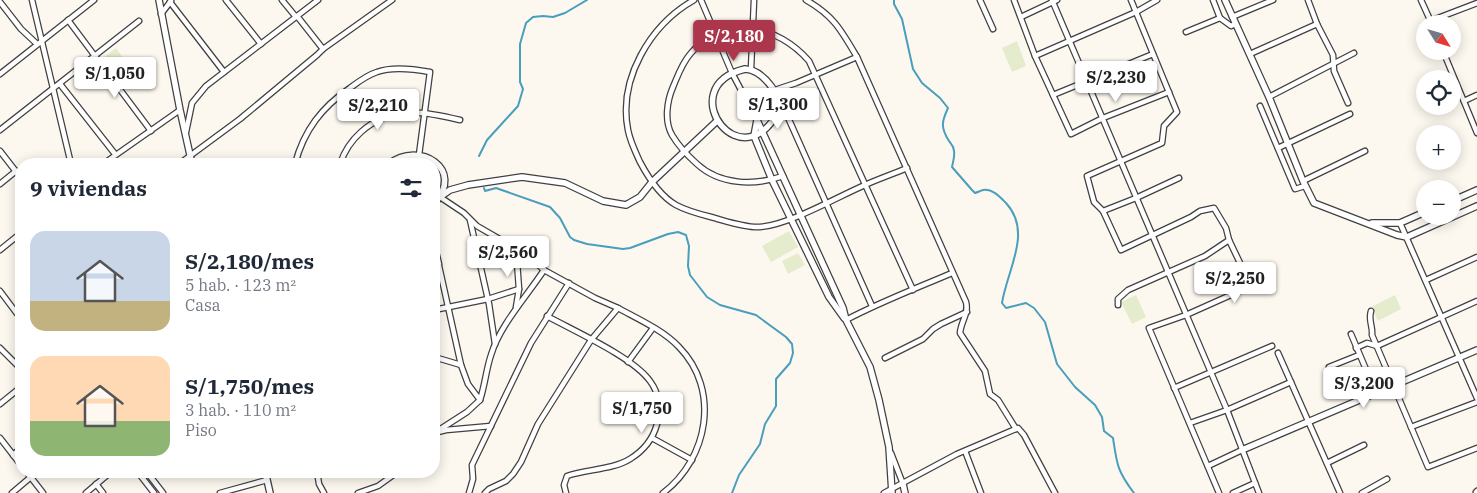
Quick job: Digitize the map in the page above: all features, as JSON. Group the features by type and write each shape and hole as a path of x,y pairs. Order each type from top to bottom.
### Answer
{"street":[{"path":"32,0 70,158"},
{"path":"0,74 94,0"},
{"path":"159,0 191,158"},
{"path":"226,0 261,44"},
{"path":"282,0 323,49"},
{"path":"186,136 188,114 192,103 206,86 318,0"},
{"path":"186,158 240,120 323,49 392,0"},
{"path":"694,0 680,9 659,29 640,55 630,78 626,112 628,132 643,167 652,182 674,204 689,211 720,220 759,227 790,218 907,168"},
{"path":"701,0 732,73 757,120 843,308 846,320 870,367 880,400 889,447 905,493"},
{"path":"751,69 754,0"},
{"path":"806,0 835,22 857,57 966,302 967,312 960,332 985,371 990,394 998,400 1016,429 1018,428 1024,435 1056,493"},
{"path":"980,0 993,29"},
{"path":"1014,0 1035,56 1071,134 1104,118 1169,92"},
{"path":"1131,0 1177,112 1164,126 1162,143 1087,176 1094,202 1103,212 1121,250 1200,211 1214,208 1226,228 1229,240 1252,286 1186,315 1149,328 1219,493"},
{"path":"1035,56 1136,12 1157,0"},
{"path":"1213,0 1220,18 1231,26 1235,24"},
{"path":"1225,0 1269,97 1311,199 1318,205 1397,235 1407,236 1477,206"},
{"path":"1232,17 1273,0"},
{"path":"1308,0 1317,24 1333,55 1334,72 1348,103"},
{"path":"1421,0 1428,15"},
{"path":"161,14 171,1 224,72"},
{"path":"1021,17 1054,1 1104,118 1120,161 1227,410 1259,493"},
{"path":"0,2 21,29 37,44"},
{"path":"1448,15 1477,3"},
{"path":"0,15 6,10"},
{"path":"1186,32 1220,18"},
{"path":"68,20 151,131"},
{"path":"0,130 139,21"},
{"path":"1250,54 1317,24"},
{"path":"783,176 772,180 740,182 721,178 703,169 671,134 667,114 668,102 681,67 699,45 715,34 740,27 753,28 781,37 791,43 810,61 913,290"},
{"path":"1269,97 1354,53"},
{"path":"1052,95 1153,54"},
{"path":"775,90 817,75 857,57"},
{"path":"1447,60 1477,133"},
{"path":"297,158 307,132 318,115 334,99 377,72 413,69 430,72 419,155"},
{"path":"782,104 773,120 762,131 754,136 740,137 731,135 718,121 713,102 714,94 719,84 732,73 751,69 764,78 775,90 782,104 872,306"},
{"path":"60,84 116,154"},
{"path":"1464,100 1477,95"},
{"path":"1260,106 1295,189 1365,151"},
{"path":"111,158 180,110"},
{"path":"342,158 357,136 377,120 396,113 424,113 460,120"},
{"path":"1278,148 1350,114"},
{"path":"757,120 754,136 772,180 828,297 833,306 846,320"},
{"path":"440,197 450,190 468,185 522,177 566,183 603,201 626,205 640,197 652,182 718,121"},
{"path":"0,151 15,170"},
{"path":"399,158 402,156 419,155 426,158"},
{"path":"440,167 443,170 445,182 440,197"},
{"path":"0,184 15,172"},
{"path":"1103,212 1179,178"},
{"path":"1461,197 1477,190"},
{"path":"440,197 470,218 477,226 527,255 544,270 595,298 618,308 672,340 681,348 700,382 704,402 703,432 692,460 663,493"},
{"path":"1368,223 1400,222 1416,216"},
{"path":"470,218 488,299 495,346"},
{"path":"1400,222 1477,399 1412,427"},
{"path":"0,250 15,238"},
{"path":"1118,305 1118,299 1128,290 1205,256 1229,240"},
{"path":"516,248 519,290 516,309"},
{"path":"1426,280 1477,258"},
{"path":"440,270 461,365 468,384 480,400"},
{"path":"440,429 472,408 480,400 495,346 516,309 544,270"},
{"path":"846,320 872,306 952,272"},
{"path":"469,493 473,479 472,465 531,343 569,283"},
{"path":"440,308 488,299 519,290"},
{"path":"0,291 15,311"},
{"path":"1356,348 1367,343 1377,346 1477,301"},
{"path":"485,493 514,474 538,424 591,340 618,308"},
{"path":"1371,311 1369,320 1377,346 1428,467 1477,448"},
{"path":"885,358 924,339 941,324 967,312"},
{"path":"547,316 628,362 649,378 658,398 659,418 652,438 638,453 628,460 567,476 564,485 566,493"},
{"path":"628,362 653,328"},
{"path":"1351,334 1376,393"},
{"path":"1174,388 1272,346"},
{"path":"0,348 15,363"},
{"path":"1208,466 1477,350"},
{"path":"1278,352 1340,493"},
{"path":"1330,366 1359,355"},
{"path":"440,359 461,365"},
{"path":"1190,423 1227,410 1291,382"},
{"path":"0,404 15,391"},
{"path":"440,431 491,426"},
{"path":"889,447 889,492 929,468 1016,429"},
{"path":"0,438 15,458"},
{"path":"652,438 692,460"},
{"path":"1327,463 1364,445"},
{"path":"965,451 980,493"},
{"path":"12,493 30,478"},
{"path":"32,478 43,493"},
{"path":"86,493 103,478"},
{"path":"142,478 154,493"},
{"path":"152,478 163,493"},
{"path":"318,478 324,493"},
{"path":"358,493 378,486 389,478"},
{"path":"1362,493 1387,479"},
{"path":"220,493 267,480 270,493"},
{"path":"1233,493 1255,483"},
{"path":"96,484 103,493"}],"green space":[{"path":"1017,41 1026,66 1012,72 1002,48"},
{"path":"116,48 131,69 118,79 102,59"},
{"path":"789,231 798,247 771,262 762,246"},
{"path":"798,253 805,265 788,274 782,261"},
{"path":"1136,295 1146,317 1132,324 1121,302"},
{"path":"1395,295 1401,309 1378,321 1371,307"}],"waterway":[{"path":"479,156 487,140 518,106 523,89 520,82 520,44 526,23 533,17 553,17 565,13 587,0"},
{"path":"894,0 894,4 902,19 913,69 922,83 940,98 948,108 943,124 944,132 954,149 952,167 975,193 983,190 993,192 1006,203 1014,214 1018,239 1002,303 1006,308 1026,303 1034,308 1045,322 1057,364 1075,387 1095,405 1102,417 1104,431 1113,438 1121,473 1134,493"},
{"path":"484,188 485,191 496,188 550,207 560,218 570,237 587,244 623,249 668,234 678,232 686,235 689,246 688,266 690,275 707,297 720,305 756,315 786,337 792,344 793,353 790,363 776,379 776,406 765,424 760,444 739,475 732,493"}]}
